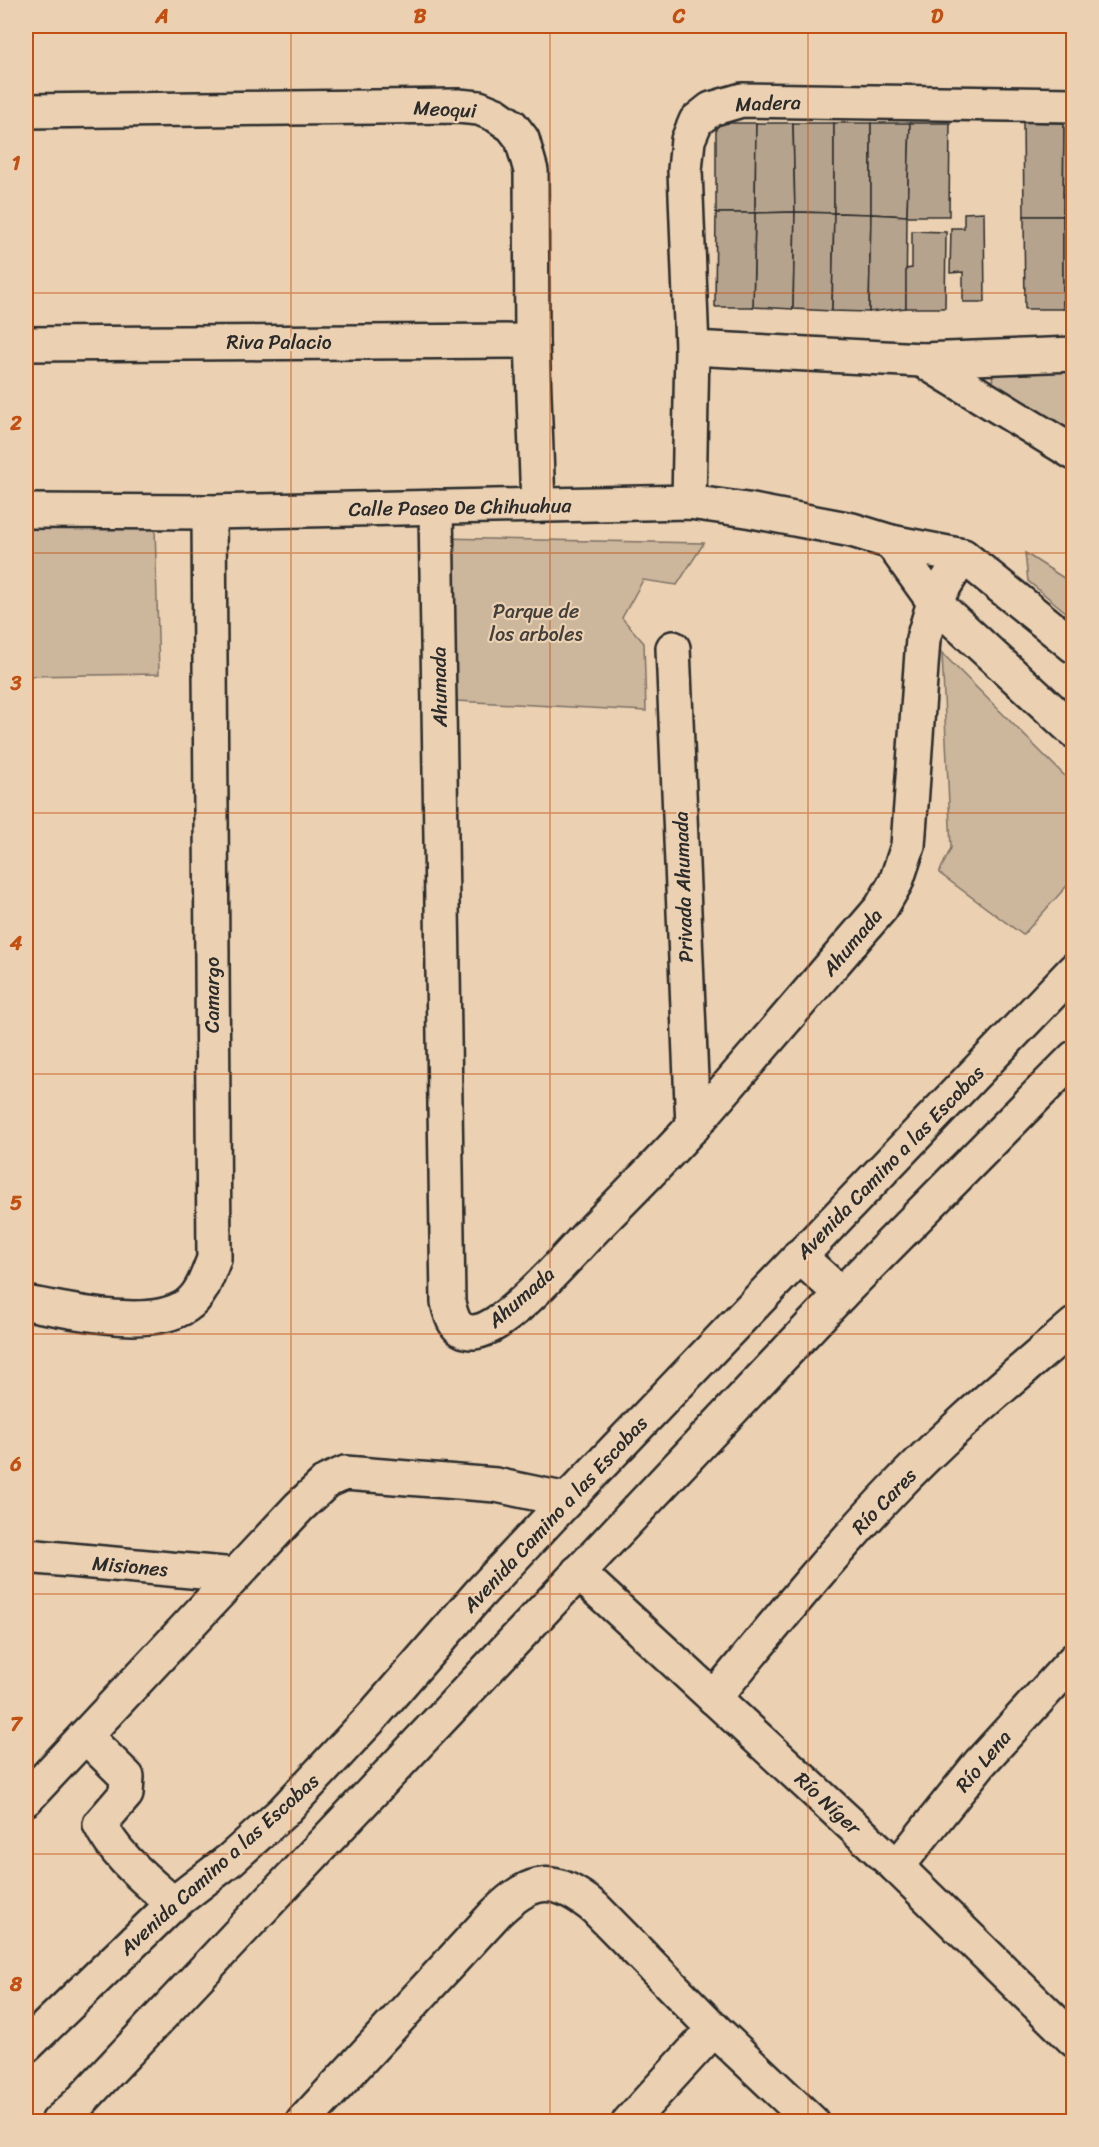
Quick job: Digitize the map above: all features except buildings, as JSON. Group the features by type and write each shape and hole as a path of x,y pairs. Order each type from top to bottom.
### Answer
{"street":[{"name":"Madera","path":"688,502 692,348 685,170 688,141 696,121 711,110 742,100 1074,105"},
{"name":"Meoqui","path":"26,111 458,106 479,108 496,115 512,126 522,139 531,171 532,341 538,505"},
{"name":"Riva Palacio","path":"26,344 532,341"},
{"path":"692,348 922,360 1074,354"},
{"path":"922,360 1074,453"},
{"name":"Calle Paseo De Chihuahua","path":"26,511 209,512 688,502 747,510 852,530 891,542 963,556 1074,645"},
{"name":"Ahumada","path":"436,507 448,1302 455,1324 464,1331 474,1332 500,1321 532,1292 693,1127 881,908 896,882 908,846 923,639 934,602 963,556"},
{"name":"Camargo","path":"26,1303 130,1319 160,1316 186,1306 204,1286 214,1259 209,512"},
{"path":"891,542 934,602 1074,731"},
{"name":"Privada Ahumada","path":"673,648 693,1127"},
{"name":"Avenida Camino a las Escobas","path":"26,2046 173,1904 231,1859 283,1812 371,1718 457,1618 567,1500 1074,969"},
{"path":"58,2121 87,2095 842,1294 1074,1058"},
{"path":"799,1256 842,1294"},
{"name":"Río Cares","path":"714,1698 830,1558 893,1489 970,1415 1074,1325"},
{"path":"26,1799 235,1575 327,1481 345,1473 496,1485 567,1500"},
{"name":"Misiones","path":"26,1556 235,1575"},
{"name":"Río Níger","path":"578,1572 897,1867 1072,2035"},
{"name":"Río Lena","path":"897,1867 980,1763 1047,1686 1074,1660"},
{"path":"84,1737 127,1777 126,1794 100,1824 108,1840 173,1904"},
{"path":"303,2121 496,1913 513,1897 527,1889 544,1884 561,1886 577,1894 595,1908 714,2029 812,2121"},
{"path":"629,2121 714,2029"}],"green space":[{"path":"1073,358 1073,431 994,385 992,377 1006,366"},
{"path":"26,526 155,526 159,674 26,676"},
{"name":"Parque de los arboles","path":"438,538 704,543 677,585 643,580 622,618 644,643 646,711 456,701"},
{"path":"1025,553 1073,584 1073,618 1028,581"},
{"path":"942,653 1073,784 1073,879 1023,935 939,873 951,848"}]}
